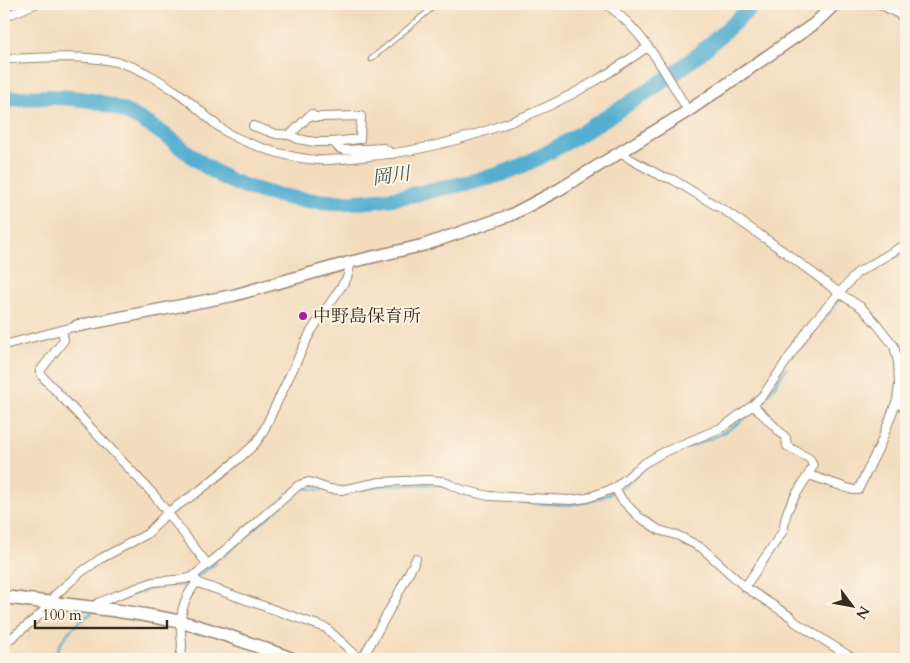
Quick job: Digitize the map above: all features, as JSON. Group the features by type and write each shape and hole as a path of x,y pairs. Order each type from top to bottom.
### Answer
{"main road":[{"path":"4,597 180,622 218,632 292,659"}],"street":[{"path":"4,17 35,4"},
{"path":"606,4 639,35 688,111"},
{"path":"4,345 77,326 235,295 351,262 424,245 511,215 560,190 688,111 814,24 835,4"},
{"path":"880,4 906,18"},
{"path":"4,59 63,57 117,62 137,69 161,81 187,99 234,137 261,148 318,160 392,154 453,141 488,130 545,107 596,81 649,49"},
{"path":"253,126 276,134 290,135 298,139 314,142 333,142 360,138 361,116 320,117 311,114 290,135"},
{"path":"333,142 344,150 384,148 392,154"},
{"path":"622,152 630,160 660,176 672,179 730,214 790,256 861,307 894,346 898,362 900,385 897,400 880,445 858,490 808,475"},
{"path":"178,659 182,652 180,622 184,600 194,579 299,485 309,482 330,489 341,490 380,482 428,480 442,481 462,490 489,496 571,500 587,498 615,488 649,460 723,427 752,405 764,394 812,324 857,273 906,244"},
{"path":"4,644 42,614 56,594 80,573 100,559 147,534 168,512 199,491 236,461 258,439 310,333 347,278 351,262"},
{"path":"62,330 64,340 40,371 42,376 134,472 168,512 208,565"},
{"path":"897,400 906,408"},
{"path":"745,587 783,532 788,509 813,466 810,460 787,446 786,438 752,405"},
{"path":"615,488 622,500 639,518 659,530 679,536 702,548 745,587 791,617 795,622 854,659"},
{"path":"92,608 98,603 153,582 194,579 326,628 361,659 416,559"}],"lane":[{"path":"370,59 438,4"}],"waterway":[{"name":"岡川","path":"4,99 29,97 72,98 110,105 148,124 223,177 248,188 266,193 323,202 361,202 387,199 474,182 517,168 550,152 674,73 712,43 754,4"},
{"path":"879,264 906,251"},
{"path":"802,345 841,297"},
{"path":"619,490 645,467 655,461 709,439 736,425 760,404 786,368"},
{"path":"360,490 381,486 429,484 442,485 464,495 486,500 567,505 588,502 614,492"},
{"path":"301,488 322,490"},
{"path":"224,556 287,500"},
{"path":"109,602 164,585 178,586 187,584 216,563"},
{"path":"54,659 64,637 93,612"}],"place":[{"name":"中野島保育所","path":"303,316"}]}
